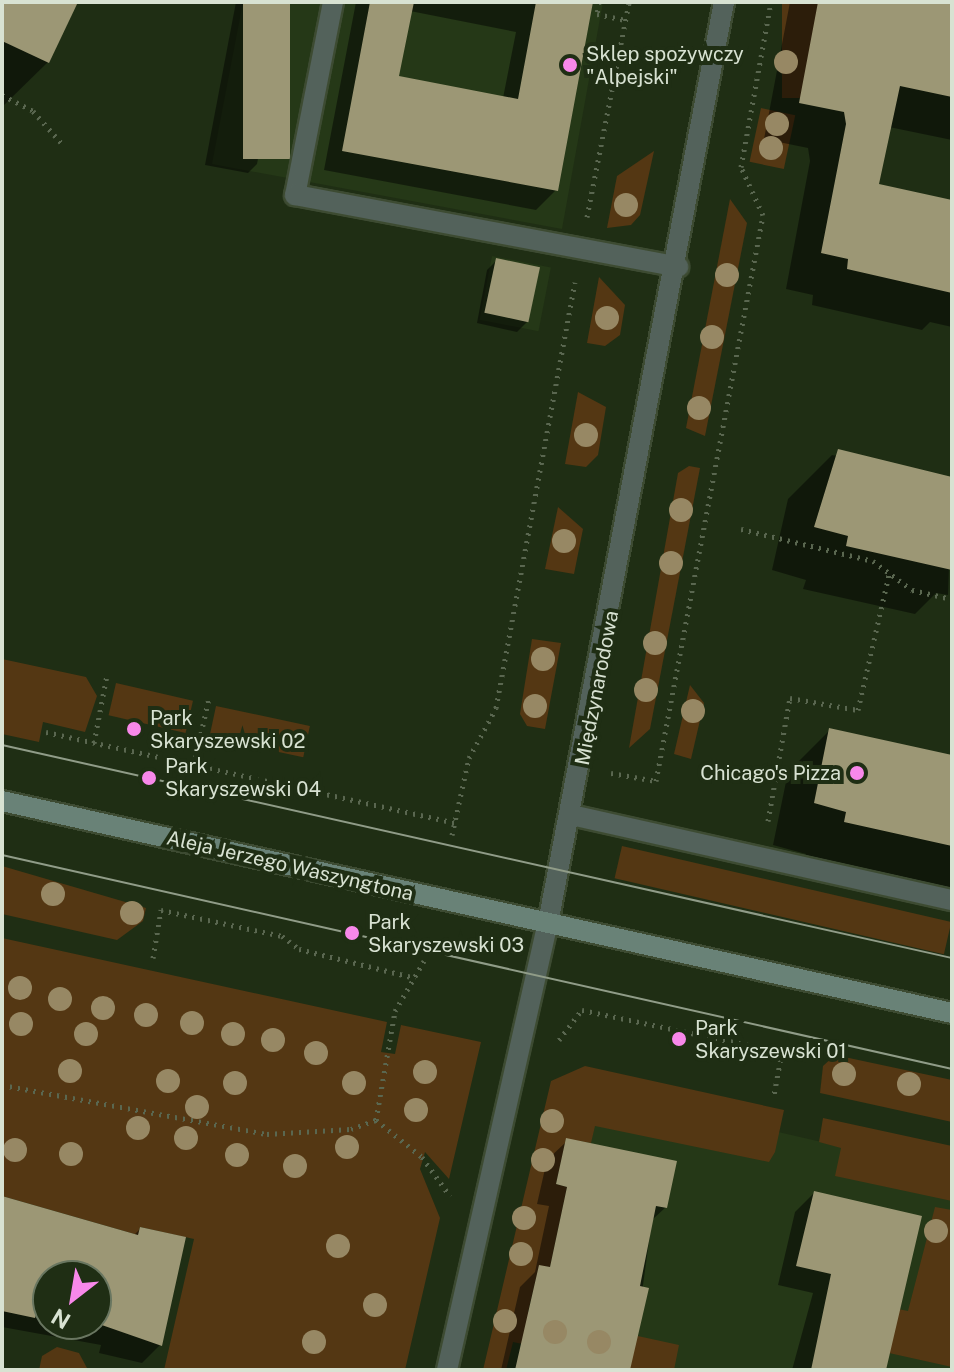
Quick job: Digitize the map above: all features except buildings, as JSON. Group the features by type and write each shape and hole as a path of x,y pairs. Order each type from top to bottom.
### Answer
{"main road":[{"name":"Aleja Jerzego Waszyngtona","path":"2,801 952,1013"}],"street":[{"path":"333,2 295,195 678,267"},
{"name":"Międzynarodowa","path":"447,1370 581,768 678,267 724,2"},
{"path":"571,815 952,900"}],"path":[{"path":"599,2 597,14 625,20"},
{"path":"452,835 469,758 496,708 629,2"},
{"path":"581,768 656,781 763,215 741,167 771,2"},
{"path":"2,95 33,111 64,146"},
{"path":"741,529 873,561 912,590 952,599"},
{"path":"768,821 790,698 858,710 889,575"},
{"path":"94,743 107,675"},
{"path":"194,765 209,698"},
{"path":"46,732 455,823"},
{"path":"153,958 161,910 282,936 299,949 415,978"},
{"path":"376,1120 395,1011 424,961"},
{"path":"562,1037 582,1010 782,1052 774,1095"},
{"path":"2,1085 267,1134 302,1137 376,1120"},
{"path":"376,1120 422,1157 453,1200"}],"shaded area":[{"path":"243,2 603,2 562,229 212,164"},
{"path":"782,2 818,2 818,98 782,98"},
{"path":"761,108 795,115 784,169 750,162"},
{"path":"654,151 640,215 631,225 607,228 617,176"},
{"path":"730,199 747,223 705,436 686,428"},
{"path":"492,256 551,267 538,331 480,320"},
{"path":"599,277 625,305 620,335 605,346 587,343"},
{"path":"578,392 606,407 598,455 586,467 565,464"},
{"path":"689,466 700,468 650,729 629,748 678,473"},
{"path":"558,507 583,529 574,574 545,569"},
{"path":"532,639 561,643 545,729 527,726 520,714"},
{"path":"2,659 86,677 97,696 85,732 43,722 39,742 2,734"},
{"path":"116,683 193,701 186,733 109,715"},
{"path":"690,685 704,703 691,759 674,754"},
{"path":"216,706 310,726 303,757 209,737"},
{"path":"622,846 951,922 944,954 615,878"},
{"path":"2,866 146,908 143,921 117,940 2,914"},
{"path":"2,938 387,1022 381,1052 395,1054 401,1025 481,1042 449,1179 425,1152 420,1169 440,1218 405,1370 164,1370 194,1239 140,1227 138,1235 2,1196"},
{"path":"835,1055 952,1080 952,1122 820,1093 823,1066"},
{"path":"585,1066 784,1110 775,1152 769,1162 595,1126 591,1143 566,1139 556,1184 567,1187 550,1267 539,1266 528,1312 679,1345 674,1370 602,1370 603,1361 513,1342 506,1370 483,1370 551,1081"},
{"path":"579,1086 952,1172 952,1370 483,1370"},
{"path":"823,1118 952,1146 952,1201 835,1176 841,1148 819,1142"},
{"path":"935,1207 952,1210 952,1367 889,1353 898,1309 908,1311"},
{"path":"57,1347 79,1353 88,1370 39,1370 42,1356"}],"tram line":[{"path":"2,745 952,958"},
{"path":"2,855 952,1069"}],"place":[{"name":"Sklep spożywczy \"Alpejski\"","path":"570,65"},
{"name":"Park Skaryszewski 02","path":"134,729"},
{"name":"Chicago's Pizza","path":"857,773"},
{"name":"Park Skaryszewski 04","path":"149,778"},
{"name":"Park Skaryszewski 03","path":"352,933"},
{"name":"Park Skaryszewski 01","path":"679,1039"}]}
